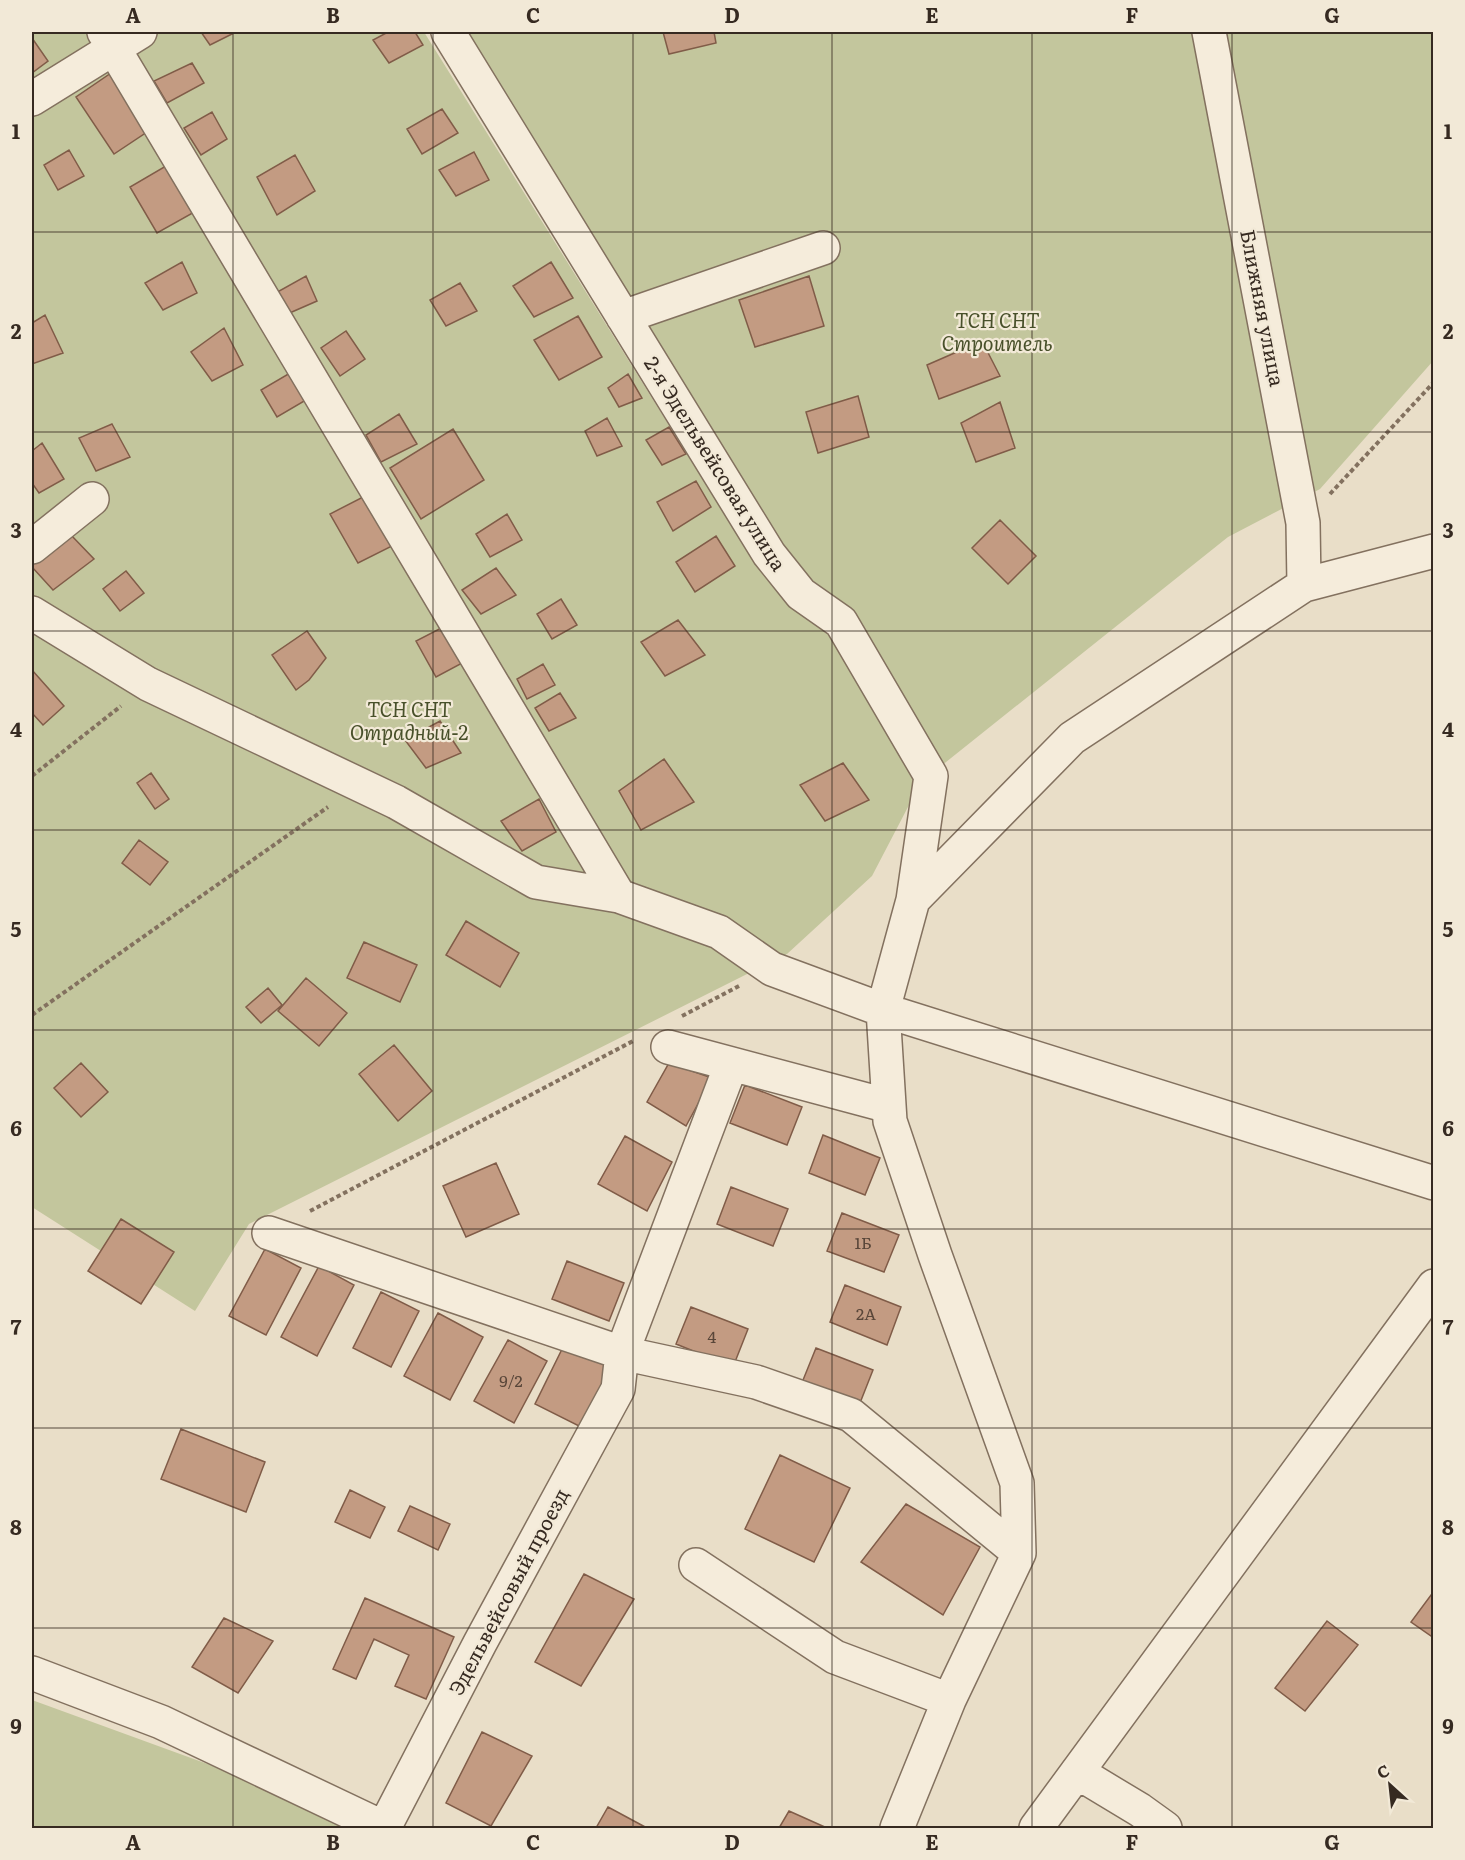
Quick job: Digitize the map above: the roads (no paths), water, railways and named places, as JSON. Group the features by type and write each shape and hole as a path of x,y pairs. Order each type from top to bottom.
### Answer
{"street":[{"name":"2-я Эдельвейсовая улица","path":"448,32 769,554 801,594 840,622 931,776 913,900 883,1010 890,1121 935,1255 1017,1483 1019,1553"},
{"name":"Ближняя улица","path":"1209,32 1303,523 1304,585"},
{"path":"32,99 119,37 619,896"},
{"path":"623,318 823,248"},
{"path":"32,547 92,499"},
{"path":"913,900 1072,738 1304,585 1434,551"},
{"path":"32,613 148,684 396,802 536,882 619,896 719,932 772,969 883,1010 1434,1184"},
{"path":"673,1033 731,1065 889,1106"},
{"name":"Эдельвейсовый проезд","path":"32,1673 161,1722 384,1828 480,1643 618,1389 622,1353 731,1065"},
{"path":"270,1233 622,1353 756,1382 851,1415 1019,1553 949,1700 897,1828"},
{"path":"1036,1828 1434,1286"},
{"path":"696,1565 835,1657 949,1700"},
{"path":"1077,1772 1165,1828"}],"park label":[{"name":"ТСН СНТ Строитель","path":"997,332"},
{"name":"ТСН СНТ Отрадный-2","path":"409,722"}]}
